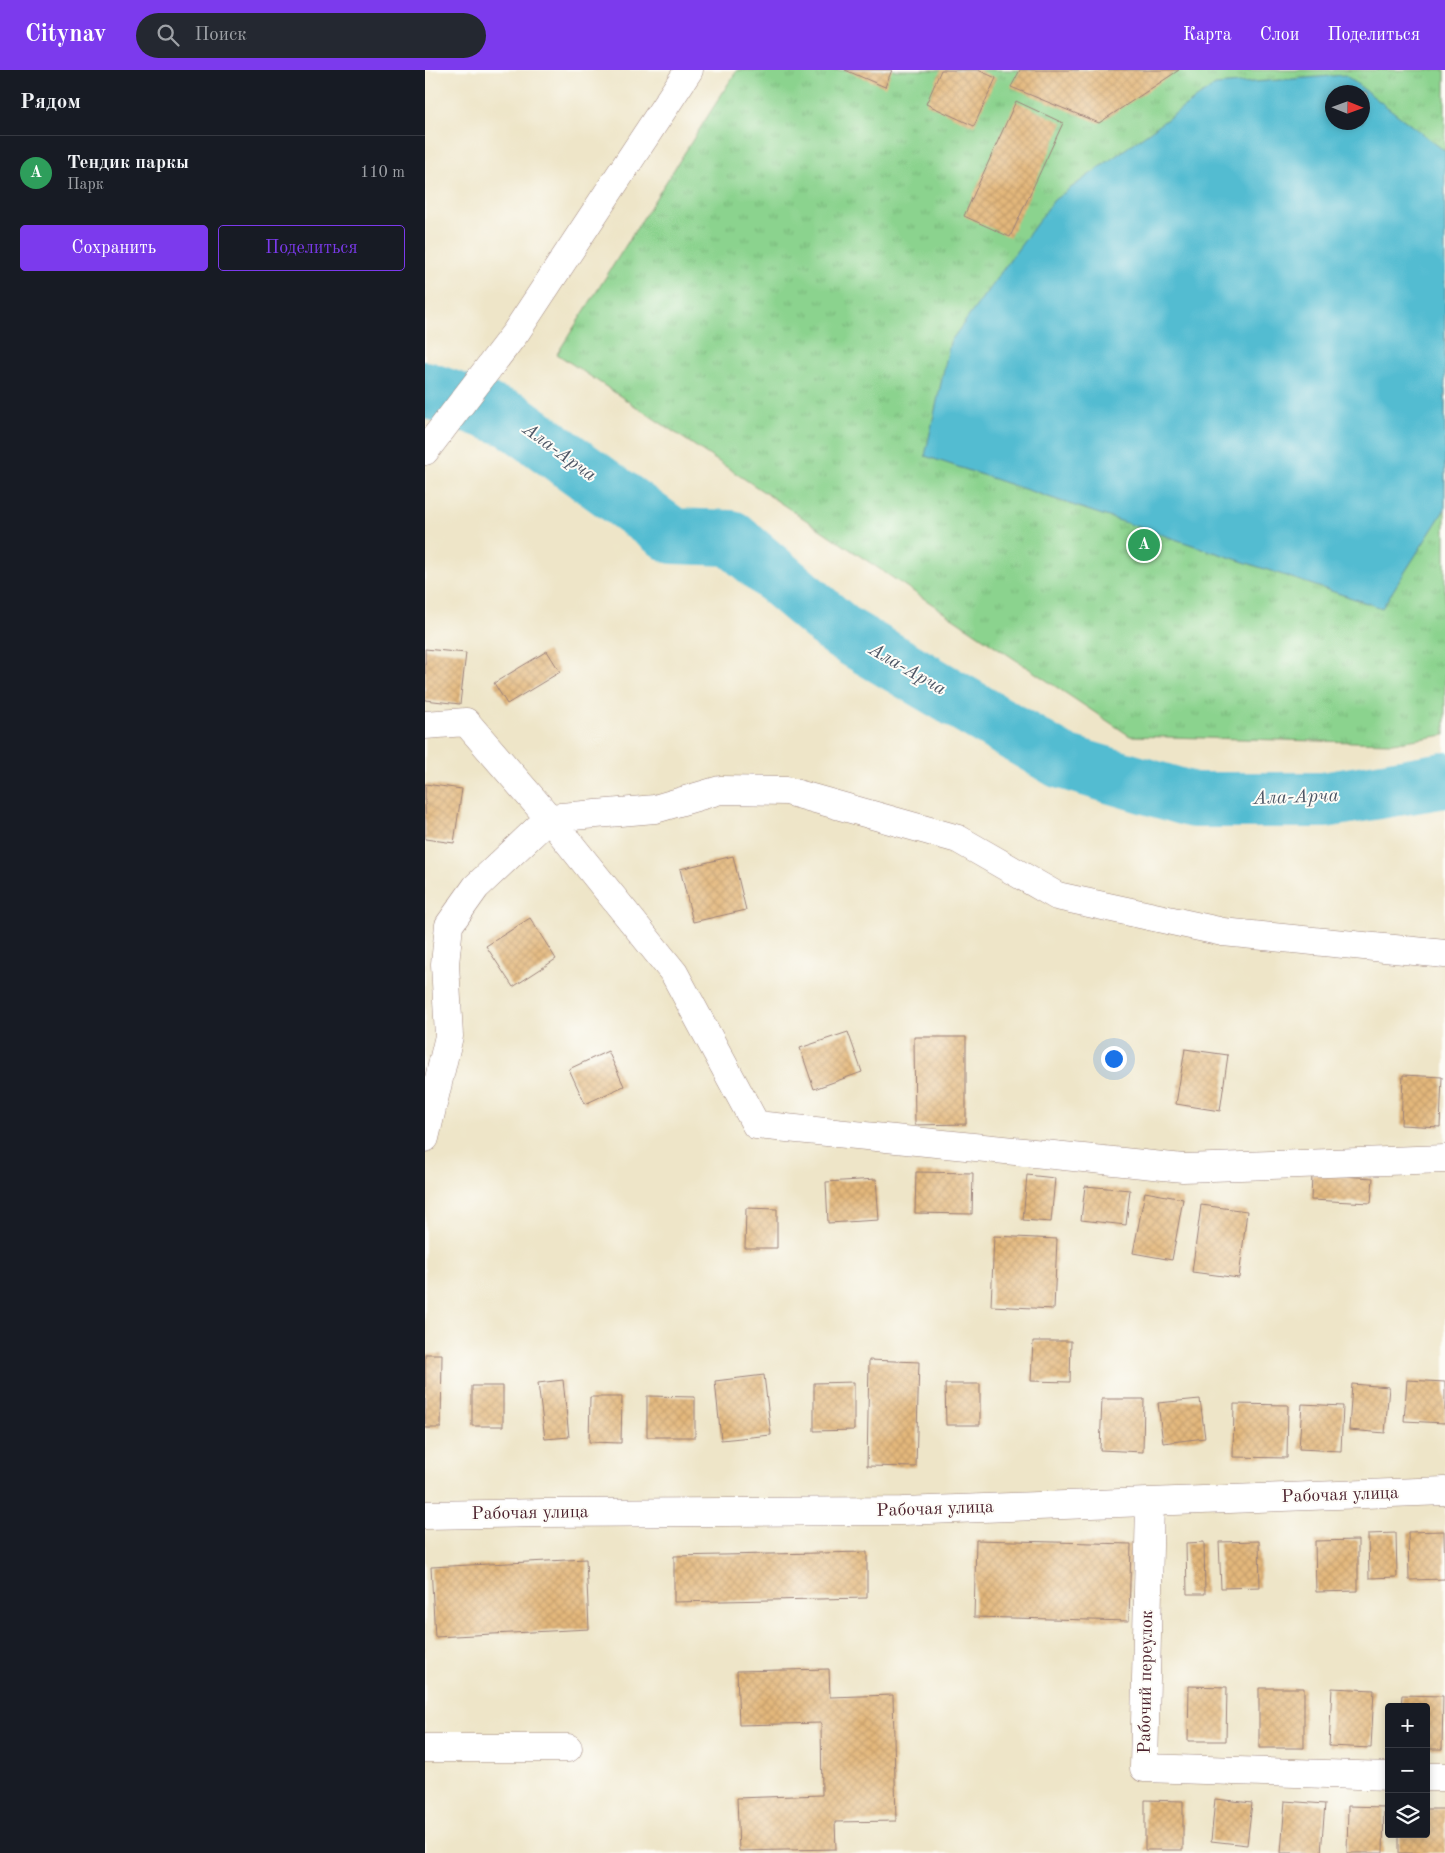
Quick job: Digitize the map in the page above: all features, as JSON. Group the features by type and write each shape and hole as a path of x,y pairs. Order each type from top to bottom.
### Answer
{"street":[{"path":"425,451 516,332 689,70"},
{"path":"425,725 466,722 549,818 674,974 756,1125 1183,1168 1445,1159"},
{"path":"425,1138 449,1036 445,964 449,925 476,887 549,818 655,809 720,790 787,792 958,839 1057,896 1223,932 1445,954"},
{"name":"Рабочая улица","path":"425,1516 553,1513 901,1511 1445,1491"},
{"name":"Рабочий переулок","path":"1149,1502 1144,1768 1385,1776"},
{"path":"425,1748 568,1748"},
{"path":"1430,1777 1445,1778"}],"green space":[{"path":"737,70 1445,70 1445,735 1392,743 1130,736 557,354"}],"water":[{"path":"1345,75 1358,85 1325,85 1325,130 1370,130 1370,94 1445,151 1445,509 1382,608 925,456 950,342 1054,200 1215,85"}],"building":[{"path":"845,70 892,70 885,87"},
{"path":"941,70 978,70 996,78 974,126 926,104"},
{"path":"1020,70 1179,70 1099,123 1011,87"},
{"path":"1016,101 1063,123 1010,237 964,216"},
{"path":"425,649 466,653 460,704 425,700"},
{"path":"547,651 560,672 507,704 494,683"},
{"path":"425,784 462,789 454,843 425,839"},
{"path":"733,856 746,910 693,922 680,869"},
{"path":"530,918 556,959 513,987 486,946"},
{"path":"848,1032 862,1072 814,1089 800,1048"},
{"path":"914,1037 966,1037 966,1124 915,1125"},
{"path":"1185,1049 1228,1055 1220,1111 1176,1104"},
{"path":"608,1051 624,1086 585,1104 569,1069"},
{"path":"1403,1075 1442,1077 1440,1127 1401,1125"},
{"path":"916,1172 973,1173 972,1214 915,1213"},
{"path":"1312,1174 1373,1178 1371,1203 1311,1200"},
{"path":"1027,1175 1055,1178 1051,1222 1023,1220"},
{"path":"876,1179 879,1220 828,1223 826,1182"},
{"path":"1085,1186 1130,1190 1126,1225 1081,1220"},
{"path":"1145,1192 1183,1199 1172,1260 1133,1253"},
{"path":"1201,1205 1247,1211 1239,1278 1192,1272"},
{"path":"746,1208 777,1209 777,1248 745,1248"},
{"path":"994,1236 1057,1239 1054,1309 991,1306"},
{"path":"1033,1341 1071,1341 1070,1382 1031,1381"},
{"path":"425,1354 442,1354 441,1428 425,1428"},
{"path":"869,1360 919,1362 916,1467 867,1466"},
{"path":"764,1375 771,1435 721,1440 715,1381"},
{"path":"563,1380 569,1437 545,1439 538,1383"},
{"path":"1407,1380 1445,1382 1445,1423 1404,1421"},
{"path":"854,1382 854,1430 814,1431 814,1383"},
{"path":"945,1384 980,1384 980,1425 946,1425"},
{"path":"1352,1384 1389,1387 1385,1433 1349,1430"},
{"path":"472,1386 503,1386 503,1426 472,1426"},
{"path":"647,1396 695,1397 695,1437 647,1437"},
{"path":"590,1397 622,1397 621,1443 589,1442"},
{"path":"1102,1399 1144,1399 1143,1452 1100,1450"},
{"path":"1200,1399 1205,1438 1163,1443 1158,1403"},
{"path":"1234,1404 1288,1405 1287,1458 1233,1457"},
{"path":"1302,1404 1343,1406 1341,1451 1299,1449"},
{"path":"1444,1531 1445,1579 1409,1580 1408,1532"},
{"path":"1396,1533 1397,1577 1369,1578 1368,1534"},
{"path":"976,1540 1131,1544 1129,1621 974,1617"},
{"path":"1358,1540 1358,1591 1316,1592 1315,1541"},
{"path":"1259,1541 1260,1587 1221,1588 1219,1542"},
{"path":"1204,1542 1205,1594 1187,1594 1186,1543"},
{"path":"867,1552 867,1598 674,1602 674,1556"},
{"path":"586,1559 589,1629 435,1637 431,1567"},
{"path":"829,1669 830,1697 893,1695 896,1821 835,1822 836,1849 739,1851 737,1798 822,1795 821,1723 739,1725 737,1671"},
{"path":"1189,1686 1227,1687 1226,1741 1188,1741"},
{"path":"1259,1688 1304,1688 1304,1748 1259,1748"},
{"path":"1332,1688 1374,1690 1371,1748 1329,1746"},
{"path":"1402,1695 1443,1696 1442,1749 1430,1749 1430,1703 1401,1703"},
{"path":"1215,1799 1252,1803 1247,1845 1211,1841"},
{"path":"1145,1800 1183,1801 1183,1850 1145,1850"},
{"path":"1285,1801 1325,1804 1321,1853 1281,1853"},
{"path":"1348,1806 1384,1807 1383,1853 1347,1853"},
{"path":"1430,1809 1445,1809 1445,1853 1399,1853 1399,1838 1430,1838"}],"waterway":[{"name":"Ала-Арча","path":"425,389 512,420 673,536 731,538 843,633 1061,761 1193,800 1324,800 1445,780"}],"place":[{"name":"Тендик паркы","path":"1144,545"}]}
